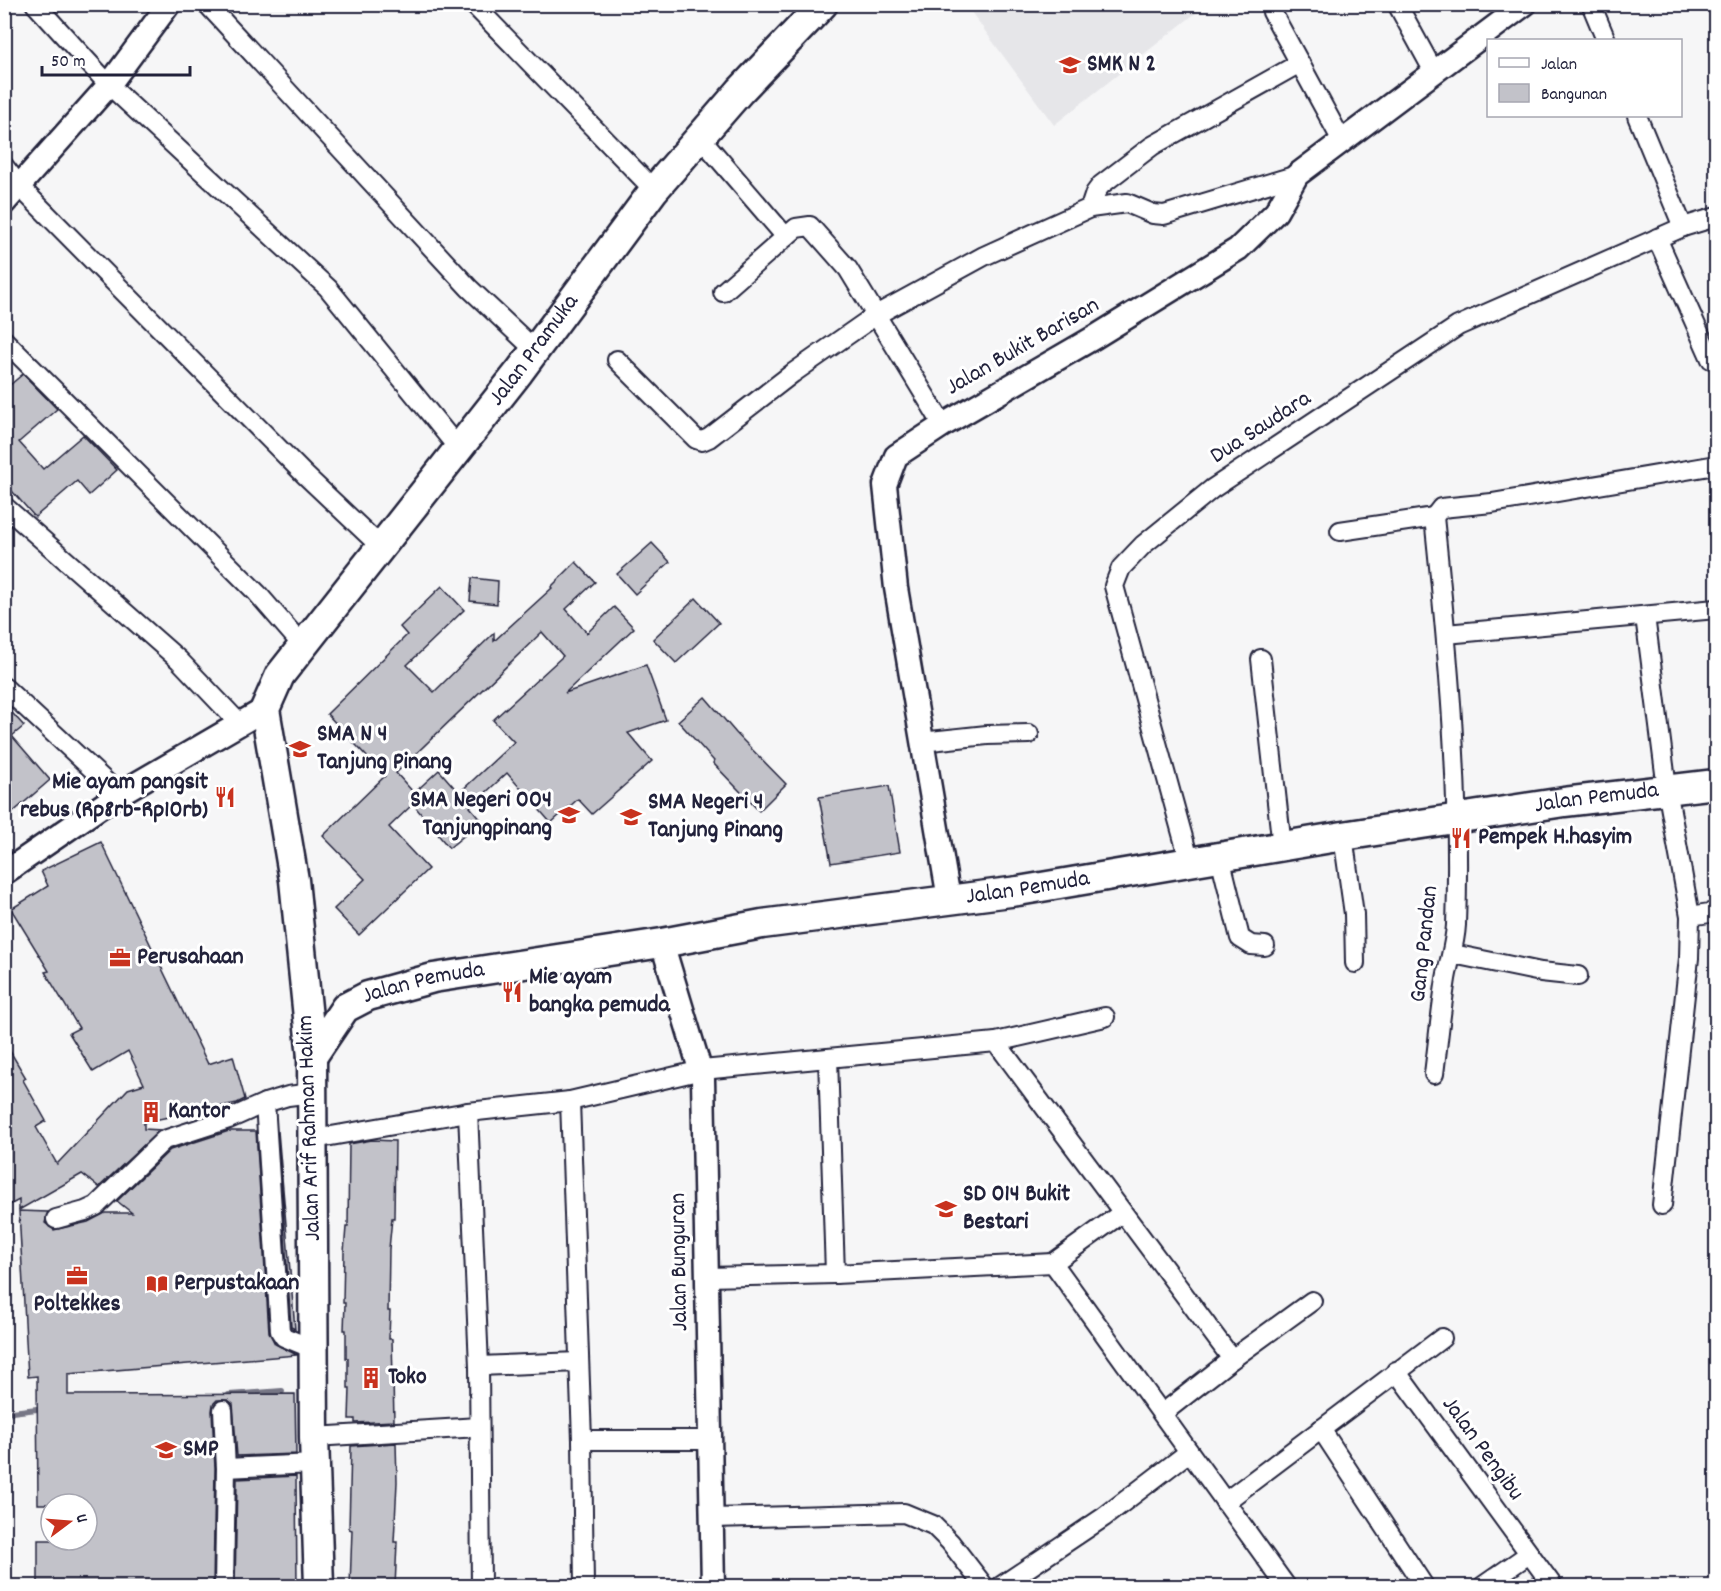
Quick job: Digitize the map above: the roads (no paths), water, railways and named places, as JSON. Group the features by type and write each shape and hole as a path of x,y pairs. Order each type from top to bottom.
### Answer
{"main road":[{"name":"Jalan Pramuka","path":"265,709 280,675 535,350 654,190 740,91 823,4"},
{"name":"Jalan Arif Rahman Hakim","path":"265,709 294,880 312,1057 313,1349 319,1587"},
{"name":"Jalan Pemuda","path":"312,1057 345,1008 368,996 433,978 662,943 762,924 1018,891 1564,801 1716,784"},
{"name":"Jalan Pemuda","path":"305,998 329,1006 345,1008"}],"street":[{"path":"35,4 109,85 328,288 458,448"},
{"path":"12,195 109,85 169,4"},
{"path":"207,4 469,288 535,350"},
{"path":"473,4 654,190"},
{"path":"1397,4 1434,72"},
{"name":"Jalan Bukit Barisan","path":"949,899 896,588 885,485 896,456 943,425 1095,338 1238,249 1276,212 1297,175 1525,4"},
{"path":"1591,4 1606,39"},
{"path":"1272,12 1342,141"},
{"path":"1090,208 1095,193 1101,185 1152,146 1300,63"},
{"path":"1637,117 1683,227"},
{"path":"700,137 786,237"},
{"path":"4,166 12,195 381,547"},
{"path":"617,360 696,439 702,441 710,438 793,373 876,315 984,256 1090,208 1127,203 1153,214 1164,214 1297,175"},
{"name":"Dua Saudara","path":"1190,863 1114,586 1121,568 1143,545 1212,489 1458,326 1683,227 1716,217"},
{"path":"723,292 796,228 810,226 848,269 943,425"},
{"path":"1657,238 1711,359"},
{"path":"4,340 257,592 303,646"},
{"path":"1340,531 1434,517 1441,508 1492,502 1716,465"},
{"path":"4,506 179,660 239,723"},
{"name":"Gang Pandan","path":"1434,517 1446,634 1457,819 1456,927 1453,954 1446,977 1434,1074"},
{"path":"1446,634 1716,609"},
{"path":"1645,616 1667,789 1690,916 1689,958 1662,1204"},
{"path":"1261,659 1282,847"},
{"path":"4,687 119,794"},
{"path":"4,873 119,794 265,709"},
{"path":"921,742 987,735 1029,734"},
{"path":"1343,836 1354,914 1355,963"},
{"path":"1220,858 1240,938 1251,945 1265,946"},
{"path":"1690,916 1716,912"},
{"name":"Jalan Bunguran","path":"662,943 702,1070 713,1587"},
{"path":"1453,954 1541,972 1578,976"},
{"path":"314,1139 468,1112 570,1101 702,1070 996,1042 1105,1017"},
{"path":"996,1042 1232,1359"},
{"path":"828,1058 835,1274"},
{"path":"56,1219 96,1206 164,1140 229,1119 288,1096 312,1093"},
{"path":"570,1101 582,1440 584,1587"},
{"path":"266,1103 280,1331 284,1337 313,1349"},
{"path":"468,1112 478,1366 481,1587"},
{"path":"707,1277 835,1274 1053,1263 1122,1213"},
{"path":"1053,1263 1286,1587"},
{"path":"1163,1413 1312,1301"},
{"path":"1225,1502 1442,1338"},
{"path":"478,1366 579,1362"},
{"name":"Jalan Pengibu","path":"1396,1371 1553,1587"},
{"path":"223,1410 226,1468 225,1587"},
{"path":"226,1468 315,1450 479,1427"},
{"path":"1322,1429 1424,1587"},
{"path":"582,1440 710,1440"},
{"path":"1001,1587 1104,1517 1189,1452"},
{"path":"712,1518 904,1514 933,1525 950,1542 984,1587"},
{"path":"1483,1587 1529,1554"}],"waterway":[{"path":"229,1395 282,1391"},
{"path":"4,1413 45,1408"}],"place":[{"name":"SMK N 2","path":"1070,65"},
{"name":"SMA N 4 Tanjung Pinang","path":"300,749"},
{"name":"Mie ayam pangsit rebus (Rp8rb-Rp10rb)","path":"225,797"},
{"name":"SMA Negeri 004 Tanjungpinang","path":"569,815"},
{"name":"SMA Negeri 4 Tanjung Pinang","path":"631,817"},
{"name":"Pempek H.hasyim","path":"1461,838"},
{"name":"Perusahaan","path":"120,958"},
{"name":"Mie ayam bangka pemuda","path":"512,992"},
{"name":"Kantor","path":"151,1112"},
{"name":"SD 014 Bukit Bestari","path":"946,1209"},
{"name":"Poltekkes","path":"77,1276"},
{"name":"Perpustakaan","path":"157,1284"},
{"name":"Toko","path":"371,1378"},
{"name":"SMP","path":"166,1450"}]}
